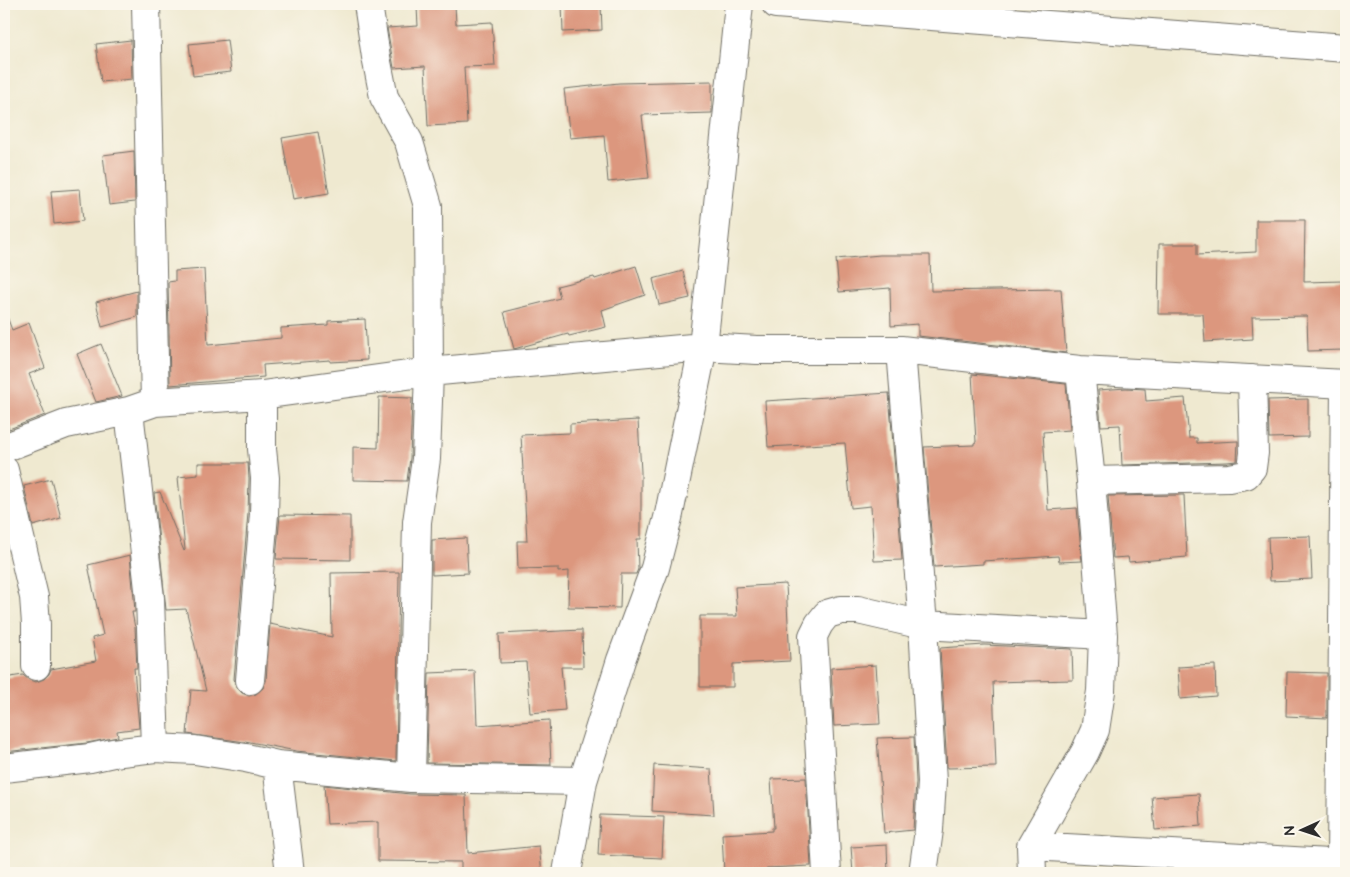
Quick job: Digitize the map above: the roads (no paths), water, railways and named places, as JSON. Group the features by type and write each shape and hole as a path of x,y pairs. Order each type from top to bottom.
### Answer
{"street":[{"path":"146,4 155,402"},
{"path":"368,4 384,97 409,142 428,206 429,372 426,459 417,522 411,778"},
{"path":"567,873 583,781 621,660 655,568 669,514 702,347 738,4"},
{"path":"776,4 1346,48"},
{"path":"4,448 66,424 128,411 155,402 262,395 429,372 702,347 757,350 901,350 1080,370 1345,384 1343,864 1031,846"},
{"path":"901,350 923,625 932,782 929,830 923,873"},
{"path":"1032,873 1031,846 1085,752 1095,730 1101,691 1103,635 1080,370"},
{"path":"1091,481 1229,478 1246,475 1252,468 1254,453 1252,379"},
{"path":"250,680 264,514 265,478 262,449 262,395"},
{"path":"128,411 150,598 155,748"},
{"path":"4,470 34,597 36,666"},
{"path":"826,873 813,636 827,614 841,610 858,610 923,625 1103,635"},
{"path":"4,768 155,748 195,750 277,765 411,778 583,781"},
{"path":"277,765 290,873"}]}
